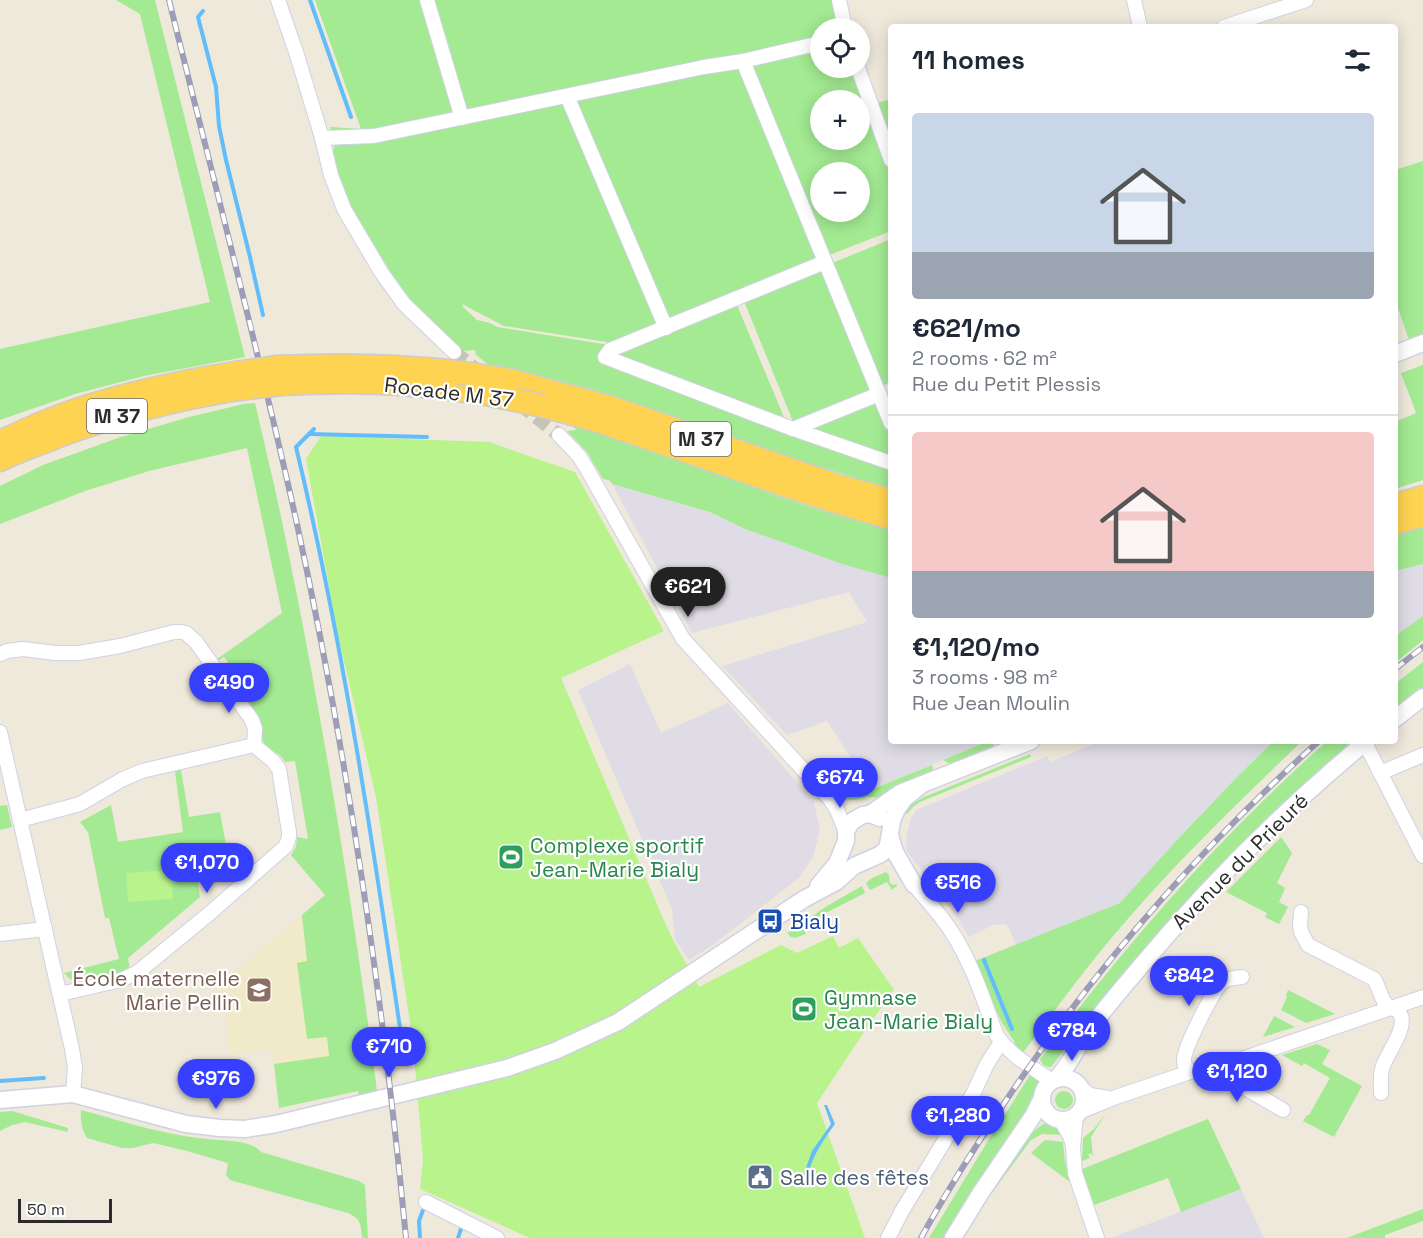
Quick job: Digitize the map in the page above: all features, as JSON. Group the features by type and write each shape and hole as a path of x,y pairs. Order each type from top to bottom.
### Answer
{"highway":[{"name":"Rocade M 37","path":"0,442 50,419 84,407 169,385 237,381 347,365 424,368 455,362 510,381 613,408 838,486 888,499"},
{"name":"Rocade M 37","path":"280,376 315,382 412,385 482,393 543,406 611,425 776,483 888,517"},
{"name":"Rocade M 37","path":"0,460 118,416 237,381"},
{"path":"1398,504 1423,497"},
{"path":"1398,522 1423,515"}],"street":[{"path":"278,0 297,55 331,175 344,209 381,272 404,304 455,362"},
{"path":"427,0 462,118"},
{"path":"839,0 843,18"},
{"path":"1134,0 1139,24"},
{"path":"1233,24 1306,0"},
{"path":"322,138 374,136 810,45"},
{"path":"743,61 888,416"},
{"path":"862,78 888,152"},
{"path":"567,96 666,327"},
{"path":"825,262 610,350 605,357 793,429 888,462"},
{"path":"1398,353 1423,344"},
{"path":"793,429 879,394"},
{"path":"558,435 575,451 587,469 683,639 830,799 837,810 849,847 857,855 864,858 873,857 892,866 914,885"},
{"path":"0,654 23,649 79,653 120,646 174,632 186,633 196,642 252,720 255,729 254,745"},
{"path":"1398,717 1423,697"},
{"path":"0,732 74,1061 73,1094"},
{"path":"804,899 834,868 851,822 900,793 1024,744"},
{"path":"20,820 80,804 123,779 142,771 254,745"},
{"path":"60,994 121,980 138,972 286,846 289,832 279,769 254,745"},
{"path":"1367,746 1423,856"},
{"name":"Avenue du Prieuré","path":"1054,1080 1062,1073 1086,1035 1140,967 1230,866 1286,813 1367,746"},
{"path":"1380,773 1423,755"},
{"path":"0,1100 73,1094 186,1124 244,1129 276,1124 507,1068 555,1051 618,1022 804,899 836,882 854,866 885,851 897,809 905,798 920,786"},
{"path":"830,799 842,807 884,821 895,852 914,885 950,929 969,964 1001,1042 1035,1070 1054,1080 1068,1079 1086,1093 1107,1098 1116,1097"},
{"path":"1301,912 1301,932 1308,945 1374,979 1389,1008 1400,1012 1400,1030 1382,1070 1381,1093"},
{"path":"0,934 45,929"},
{"path":"1187,1073 1184,1060 1186,1052 1216,989 1225,980 1242,977"},
{"path":"1018,1139 1036,1123 1068,1116 1187,1073 1227,1064 1423,997"},
{"path":"888,1238 902,1210 974,1092 987,1064 1001,1042"},
{"path":"1068,1116 1084,1100 1076,1064 1079,1048"},
{"path":"1227,1064 1232,1078 1238,1084 1283,1110"},
{"path":"953,1238 1033,1116 1046,1087 1054,1080"},
{"path":"1042,1098 1046,1110 1068,1116"},
{"path":"1068,1116 1075,1173 1097,1238"},
{"path":"426,1202 498,1238"}],"shaded area":[{"path":"612,484 710,512 745,529 842,564 888,577 888,744 982,744 873,789 845,790 823,769 851,758 827,721 787,735 722,666 867,622 849,592 692,633"},
{"path":"1423,564 1423,616 1398,634 1398,570"},
{"path":"630,664 661,733 728,703 814,802 820,830 813,857 799,878 714,944 689,960 675,940 672,909 578,690"},
{"path":"1094,744 1271,744 1177,840 1120,903 1016,945 1005,924 993,925 969,937 957,917 906,850 911,818 916,810 1047,756 1050,762"},
{"name":"École maternelle Marie Pellin","path":"302,915 307,962 297,963 307,1038 327,1037 329,1057 274,1064 276,1059 273,1059 271,1049 230,1055 223,997 215,988"},
{"path":"1241,1189 1264,1238 1111,1238"}],"green space":[{"path":"116,0 155,0 245,357 144,376 75,394 0,420 0,349 210,302 140,14"},
{"path":"315,0 835,0 840,18 810,18 810,78 859,78 863,90 810,90 810,150 870,150 870,110 888,161 888,232 732,293 786,422 617,356 613,343 504,326 462,304 477,320 497,327 609,345 606,358 888,464 888,488 779,454 591,389 534,374 490,366 475,354 474,350 463,351 444,336 400,287 353,210 341,182 333,153 334,145 330,127 361,129"},
{"path":"888,100 888,139 874,104"},
{"path":"1423,161 1423,334 1409,340 1398,308 1398,169"},
{"path":"888,240 888,383 880,387 830,264"},
{"path":"819,271 822,273 870,388 868,394 794,424 744,301"},
{"path":"1423,365 1423,480 1398,488 1398,421 1416,413 1401,373"},
{"path":"255,403 285,536 324,743 358,952 377,1091 359,1096 358,1091 279,1108 274,1064 329,1056 327,1037 307,1039 297,963 307,961 302,915 325,895 291,855 296,847 297,837 308,839 295,761 285,762 281,756 266,746 262,737 260,719 233,682 239,677 224,657 217,659 282,613 247,448 149,471 85,491 0,524 0,486 43,465 118,438 189,417"},
{"path":"872,403 877,405 888,431 888,457 813,429"},
{"path":"573,426 807,506 888,529 888,577 842,564 745,529 710,512 612,484 609,480 603,479 587,452 567,431 576,430"},
{"name":"Complexe sportif Jean-Marie Bialy","path":"321,436 489,442 575,472 664,631 561,678 662,916 699,987 781,945 797,953 833,936 839,948 858,938 894,990 817,1103 865,1238 530,1238 420,1189 423,1160 413,1043 376,797 337,631 306,459"},
{"path":"1423,527 1423,564 1398,570 1398,533"},
{"path":"1423,616 1423,640 1398,661 1398,634"},
{"path":"1423,662 1423,690 1398,709 1398,682"},
{"path":"982,744 994,744 950,764 943,760"},
{"path":"1271,744 1299,744 1168,874 1126,921 1022,1054 1017,1050 1001,1021 975,961 1120,903 1239,775"},
{"path":"1324,744 1348,744 1070,1050 1066,1048 1051,1067 1044,1065 1040,1059 1147,925 1204,861"},
{"path":"1030,754 1031,757 920,802 907,814 905,813 910,805 924,797"},
{"path":"932,765 931,773 881,798 867,797 854,800 838,795 816,772 823,769 846,790 873,789"},
{"path":"181,770 189,817 220,812 228,856 210,850 202,853 194,861 200,897 128,958 130,970 126,973 80,983 70,979 64,973 119,959 109,918 105,918 88,832 80,822 111,805 118,842 183,832 175,771"},
{"path":"7,805 12,827 0,830 0,806"},
{"path":"1281,837 1292,853 1277,883 1285,888 1279,902 1288,907 1279,924 1265,917 1267,913 1226,892"},
{"path":"171,870 173,899 128,902 126,873"},
{"path":"886,872 890,883 897,884 897,886 892,890 887,882 870,890 866,883"},
{"path":"862,886 865,893 802,925 806,934 795,938 787,933 827,906"},
{"path":"1288,990 1335,1014 1306,1023 1281,1010"},
{"path":"1274,1016 1295,1027 1263,1037"},
{"path":"1317,1044 1330,1050 1322,1064 1362,1086 1334,1137 1303,1121 1309,1115 1330,1078 1304,1063 1302,1066 1282,1055"},
{"path":"1032,1072 1041,1083 1036,1104 947,1238 929,1238 986,1144"},
{"path":"1060,1091 1068,1091 1073,1096 1071,1107 1060,1109 1055,1104 1055,1096"},
{"path":"81,1110 165,1132 247,1144 261,1152 359,1181 365,1185 368,1238 362,1238 360,1223 356,1217 348,1213 230,1180 226,1175 228,1163 153,1143 122,1148 87,1138 82,1124"},
{"path":"12,1111 68,1128 68,1132 25,1122 0,1131 0,1112"},
{"path":"1106,1113 1091,1137 1093,1157 1091,1153 1088,1155 1090,1158 1082,1161 1083,1138 1094,1129"},
{"path":"1208,1119 1241,1189 1181,1212 1168,1178 1094,1205 1082,1169"},
{"path":"1043,1124 1059,1127 1062,1135 1042,1134 1031,1140 980,1209 963,1238 960,1238 1031,1133"},
{"path":"1045,1140 1063,1142 1070,1182 1031,1153"},
{"path":"1423,1209 1423,1221 1385,1235 1385,1238 1347,1238"}],"water":[{"path":"824,1105 827,1105 835,1124 818,1149 805,1178 803,1176 812,1151 831,1124"}],"waterway":[{"path":"310,0 351,117"},
{"path":"203,11 198,17 216,87 219,126 263,315"},
{"path":"314,429 296,447 343,673 404,1055"},
{"path":"309,434 427,437"},
{"path":"984,960 1012,1029"},
{"path":"0,1081 44,1078"},
{"path":"420,1238 419,1221 423,1210"},
{"path":"458,1238 461,1229"}],"tunnel":[{"path":"454,352 479,372"},
{"path":"520,404 559,435"}],"railway":[{"path":"169,0 267,392 315,612 362,879 386,1058 406,1238"},
{"path":"1398,667 1423,647"},
{"path":"921,1238 962,1167 1041,1050 1077,1002 1152,910 1192,866 1275,781 1316,744"}],"place":[{"name":"Complexe sportif Jean-Marie Bialy","path":"511,857"},
{"name":"Bialy","path":"770,921"},
{"name":"École maternelle Marie Pellin","path":"259,990"},
{"name":"Gymnase Jean-Marie Bialy","path":"804,1009"},
{"name":"Salle des fêtes","path":"760,1177"}]}
